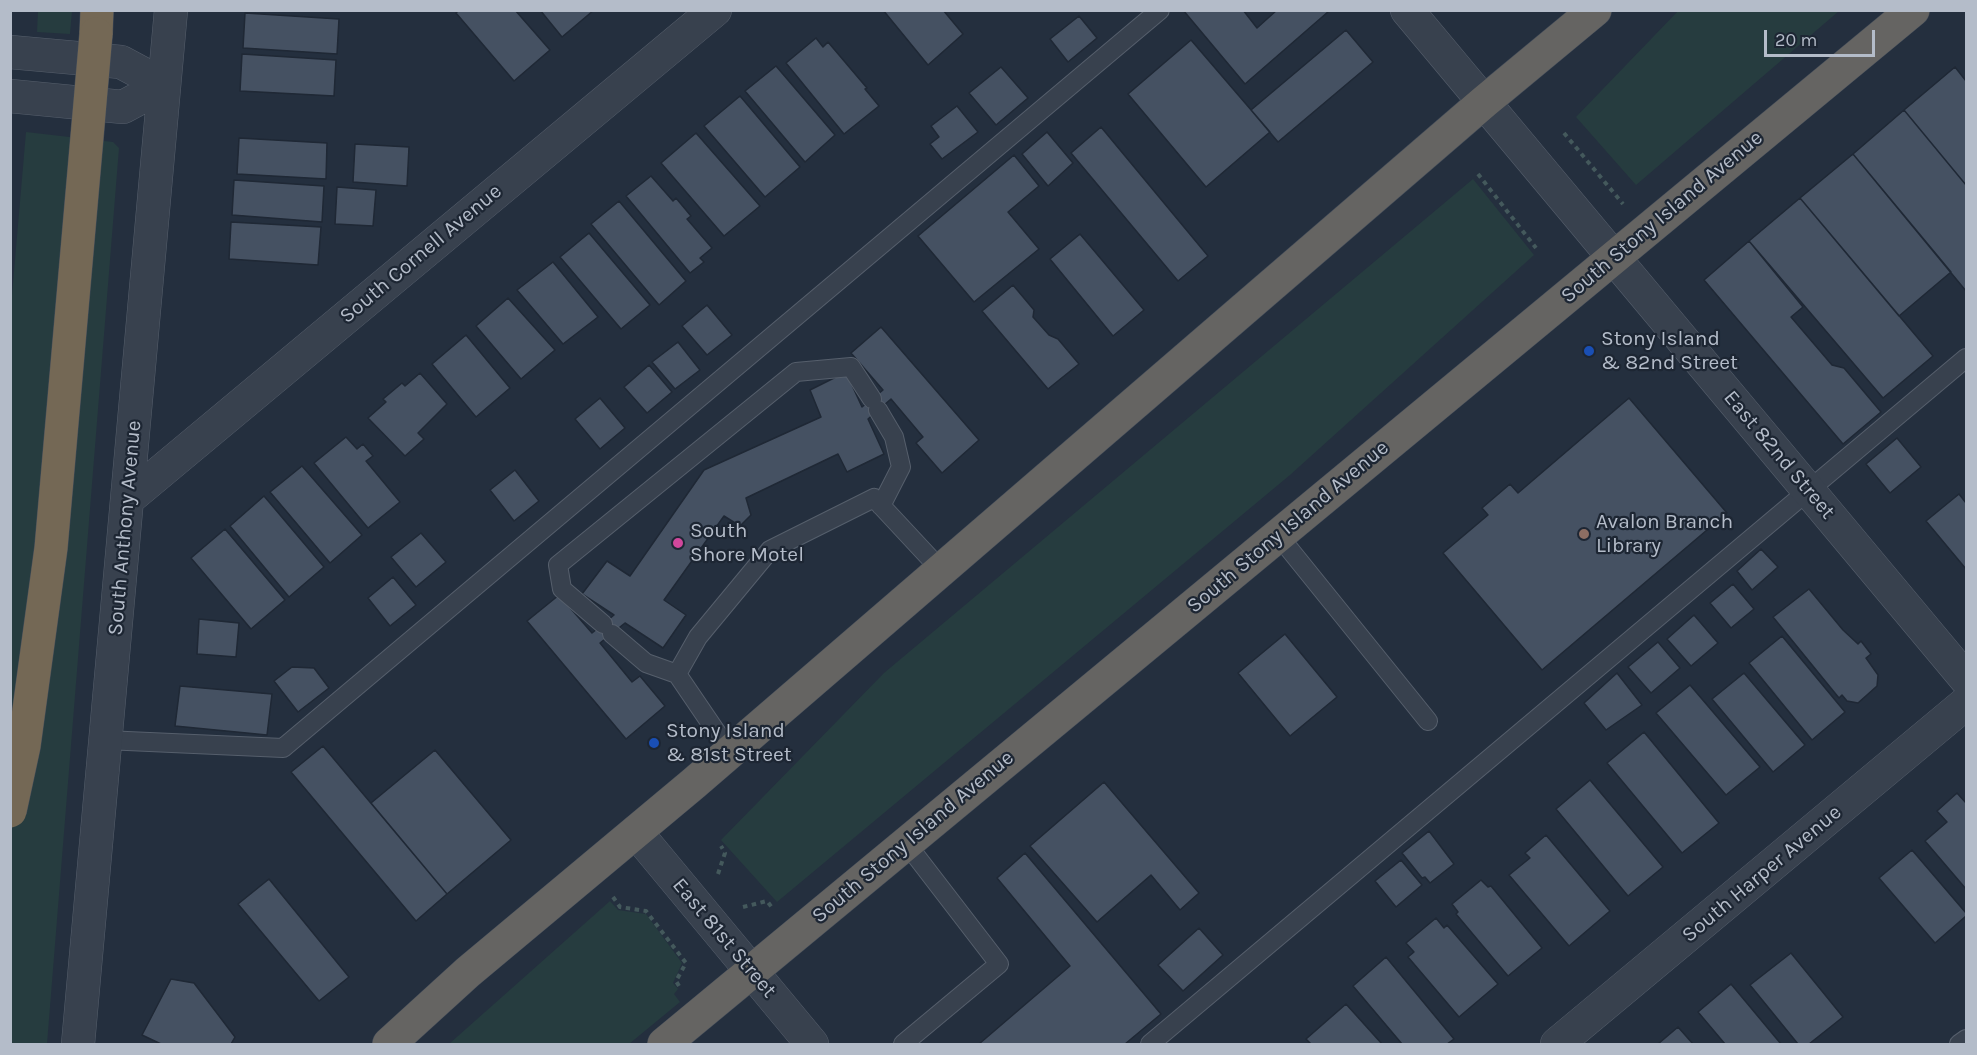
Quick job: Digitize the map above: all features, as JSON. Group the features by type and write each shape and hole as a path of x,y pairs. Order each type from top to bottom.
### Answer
{"highway":[{"path":"389,1044 468,972 730,752 1484,102 1595,10"},
{"name":"South Stony Island Avenue","path":"664,1044 1912,10"},
{"path":"10,811 24,746 51,548 97,22"}],"street":[{"name":"South Anthony Avenue","path":"78,1044 171,10"},
{"name":"South Cornell Avenue","path":"128,499 715,10"},
{"name":"East 82nd Street","path":"1407,10 1966,679"},
{"path":"10,52 121,62 164,85"},
{"path":"10,96 123,107 164,85"},
{"name":"South Harper Avenue","path":"1557,1044 1966,703"},
{"name":"East 81st Street","path":"636,832 812,1044"}],"lane":[{"path":"105,740 283,748 1160,10"},
{"path":"1150,1044 1966,358"},
{"path":"730,752 677,674 646,663 562,589 558,565 796,372 851,367 875,404 894,437 901,467 881,506"},
{"path":"677,674 698,637 770,550 874,498 941,570"},
{"path":"1278,535 1428,721"},
{"path":"903,1044 999,964 906,843"},
{"path":"1959,1044 1966,1038"}],"path":[{"path":"1564,133 1624,206"},
{"path":"1478,174 1536,248"},
{"path":"720,846 725,853 717,876 723,884"},
{"path":"611,894 620,906 646,911 687,963 676,981 681,989"},
{"path":"736,900 742,907 767,901 775,912"}],"green space":[{"path":"1679,10 1839,11 1636,185 1576,117"},
{"path":"38,11 72,11 70,34 37,32"},
{"path":"26,132 113,142 119,148 47,1044 11,1044 10,318"},
{"path":"1473,179 1534,255 1290,475 777,902 721,840 884,673"},
{"path":"610,901 618,910 646,914 682,963 673,983 678,989 674,994 680,1002 629,1044 449,1044"}],"building":[{"path":"459,10 515,10 550,50 514,81 456,13"},
{"path":"540,10 594,10 562,37"},
{"path":"883,10 943,10 963,34 928,65"},
{"path":"1183,10 1243,10 1257,28 1277,10 1329,11 1245,84"},
{"path":"245,13 339,19 337,54 243,48"},
{"path":"1079,16 1097,38 1068,62 1050,39"},
{"path":"1346,30 1373,62 1278,142 1251,110"},
{"path":"816,38 823,47 828,42 867,88 865,89 879,106 844,134 786,63"},
{"path":"1191,40 1270,132 1206,187 1128,94"},
{"path":"242,54 336,60 334,96 240,91"},
{"path":"776,66 835,135 805,162 745,91"},
{"path":"1001,67 1028,98 996,125 969,93"},
{"path":"1955,67 1966,81 1966,185 1904,110"},
{"path":"740,96 800,167 765,197 704,126"},
{"path":"957,106 978,132 942,159 930,144 939,137 931,126"},
{"path":"1904,110 1966,185 1966,291 1853,154"},
{"path":"1101,127 1208,256 1178,281 1071,153"},
{"path":"1047,132 1073,163 1048,186 1022,154"},
{"path":"696,133 760,206 724,236 661,163"},
{"path":"239,138 327,143 326,179 237,174"},
{"path":"355,144 409,147 407,186 353,182"},
{"path":"1853,154 1951,272 1899,316 1800,198"},
{"path":"1014,155 1039,186 1008,212 1039,249 974,302 918,236"},
{"path":"651,176 673,201 676,198 691,216 687,219 712,248 700,258 704,262 690,273 626,196"},
{"path":"234,180 324,186 322,222 232,215"},
{"path":"337,187 376,190 373,226 335,224"},
{"path":"1800,198 1933,356 1883,398 1749,241"},
{"path":"619,201 686,281 659,305 591,224"},
{"path":"231,222 321,227 318,265 229,259"},
{"path":"589,233 650,305 621,329 560,257"},
{"path":"1080,234 1144,310 1113,336 1050,259"},
{"path":"1749,241 1803,307 1791,317 1832,365 1844,368 1881,412 1843,444 1704,280"},
{"path":"553,262 598,317 563,344 517,290"},
{"path":"1013,285 1034,310 1033,317 1049,335 1058,339 1079,364 1048,389 982,311"},
{"path":"508,298 555,350 521,379 476,326"},
{"path":"707,305 732,335 707,355 682,326"},
{"name":"South Shore Motel","path":"881,327 979,440 942,473 916,443 923,437 891,399 868,419 884,454 847,472 838,454 746,498 751,515 740,526 724,516 664,600 686,615 663,648 625,623 600,643 632,682 640,676 665,706 626,739 527,621 559,595 592,633 614,615 582,594 607,561 630,576 704,470 821,417 810,390 846,372 862,407 883,390 851,353"},
{"path":"466,335 510,388 476,417 432,364"},
{"path":"678,342 700,370 675,389 652,362"},
{"path":"649,365 672,392 647,413 624,387"},
{"path":"420,373 447,404 418,433 424,439 405,456 368,418 386,402 383,399 402,383 405,386"},
{"path":"600,398 625,428 600,449 575,419"},
{"name":"Avalon Branch Library","path":"1629,398 1727,513 1542,670 1443,553 1488,515 1482,508 1510,484 1518,493"},
{"path":"346,437 357,449 363,444 373,456 366,461 400,502 368,528 314,463"},
{"path":"1897,438 1921,467 1890,493 1866,464"},
{"path":"302,466 362,535 330,563 270,492"},
{"path":"515,470 539,501 514,521 490,490"},
{"path":"1959,494 1966,503 1966,569 1926,521"},
{"path":"264,496 324,567 289,597 230,526"},
{"path":"225,529 285,600 251,629 191,558"},
{"path":"421,533 446,562 416,587 391,557"},
{"path":"1761,549 1778,567 1752,590 1737,571"},
{"path":"393,577 416,605 390,626 368,598"},
{"path":"1733,584 1754,609 1731,628 1710,603"},
{"path":"1809,589 1843,630 1858,644 1861,641 1871,654 1866,658 1878,675 1877,686 1858,703 1847,701 1842,695 1839,698 1773,617"},
{"path":"1694,615 1718,643 1691,666 1667,639"},
{"path":"199,619 239,623 236,657 197,654"},
{"path":"1285,634 1337,697 1290,736 1238,673"},
{"path":"1782,636 1845,712 1812,740 1749,663"},
{"path":"1658,642 1680,668 1651,693 1628,667"},
{"path":"292,667 314,668 329,688 298,712 274,681"},
{"path":"1617,673 1642,705 1606,730 1584,703"},
{"path":"1744,673 1805,745 1773,772 1712,699"},
{"path":"1690,685 1760,767 1726,795 1656,713"},
{"path":"180,686 272,694 267,735 175,726"},
{"path":"1644,732 1719,823 1682,853 1607,763"},
{"path":"323,746 447,894 416,921 291,772"},
{"path":"435,750 511,840 447,894 371,803"},
{"path":"1590,780 1663,867 1628,896 1556,809"},
{"path":"1104,782 1199,893 1180,910 1151,875 1097,922 1030,846"},
{"path":"1957,793 1966,803 1966,889 1925,841 1947,822 1937,811"},
{"path":"1429,831 1454,864 1430,883 1425,877 1422,878 1402,853"},
{"path":"1546,835 1610,911 1569,946 1509,875 1530,858 1525,853"},
{"path":"1912,850 1966,913 1966,916 1935,943 1879,878"},
{"path":"1025,853 1161,1014 1125,1044 979,1044 1070,966 997,878"},
{"path":"1401,860 1422,885 1396,907 1375,881"},
{"path":"269,879 349,977 319,1001 238,904"},
{"path":"1481,880 1488,887 1491,886 1542,948 1508,976 1456,914 1458,912 1452,904"},
{"path":"1436,918 1444,928 1447,925 1498,984 1459,1017 1408,957 1414,952 1406,943"},
{"path":"1199,928 1223,955 1183,991 1158,965"},
{"path":"1791,953 1843,1017 1809,1044 1798,1044 1750,985"},
{"path":"1386,957 1454,1039 1447,1044 1402,1044 1353,986"},
{"path":"171,979 194,983 235,1037 231,1044 161,1044 142,1035"},
{"path":"1731,984 1781,1044 1725,1044 1698,1012"},
{"path":"1346,1004 1382,1044 1311,1044 1306,1039"},
{"path":"1678,1027 1693,1044 1658,1044"}],"place":[{"name":"Stony Island & 82nd Street","path":"1589,351"},
{"name":"Avalon Branch Library","path":"1584,534"},
{"name":"South Shore Motel","path":"678,543"},
{"name":"Stony Island & 81st Street","path":"654,743"}]}
